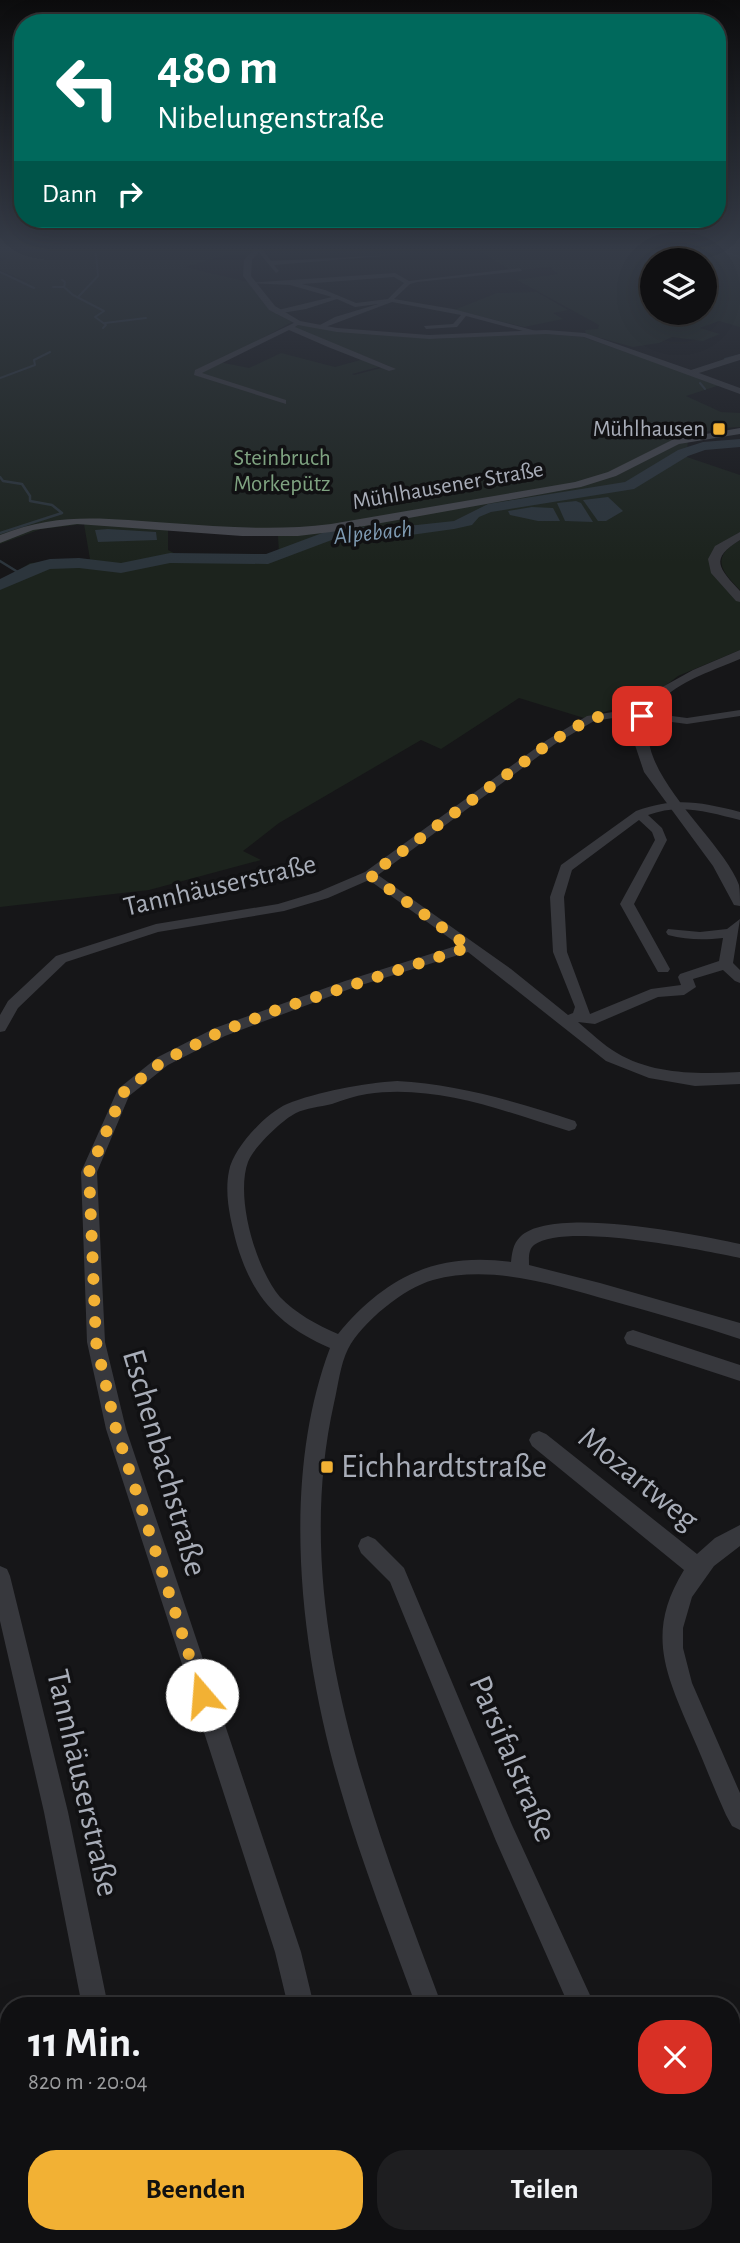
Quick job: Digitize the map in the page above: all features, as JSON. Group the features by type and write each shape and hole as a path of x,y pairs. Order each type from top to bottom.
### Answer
{"main road":[{"name":"Mühlhausener Straße","path":"0,539 30,527 57,521 154,524 266,533 341,526 577,485 612,474 676,442 740,431"}],"street":[{"path":"236,354 198,372 198,375 283,401"},
{"path":"351,354 392,369"},
{"path":"640,354 740,391"},
{"path":"691,373 740,357"},
{"path":"740,535 719,548 714,559 718,573 740,598"},
{"path":"740,654 668,686 651,702 642,716 643,754 673,804 720,865 740,901"},
{"name":"Tannhäuserstraße","path":"0,1027 13,1005 61,959 156,928 279,908 323,895 370,875 551,742 591,718 626,713 687,721 740,713"},
{"path":"579,1022 582,1007 561,952 557,927 557,897 566,868 640,814 662,805 687,803 740,816"},
{"path":"640,814 658,831 661,840 627,904 663,969 656,992"},
{"path":"370,875 579,1022 611,1057 649,1072 695,1080 740,1078"},
{"path":"673,932 700,936 735,928 726,964"},
{"name":"Eschenbachstraße","path":"299,1997 288,1952 116,1429 96,1342 89,1172 123,1093 163,1061 220,1032 279,1009 469,947"},
{"path":"685,977 726,964"},
{"path":"726,964 740,978"},
{"path":"579,1022 656,992 679,992 689,988 685,977 672,967 663,969"},
{"path":"341,1344 317,1334 288,1314 272,1300 253,1271 239,1217 236,1188 240,1158 257,1139 289,1110 381,1087 402,1086 443,1092 569,1125"},
{"path":"520,1269 519,1251 529,1238 546,1231 617,1231 699,1242 740,1251"},
{"path":"426,1997 366,1834 344,1758 327,1679 313,1557 312,1494 323,1404 341,1344 368,1312 391,1291 417,1278 443,1270 472,1267 520,1269 670,1309 740,1331"},
{"path":"633,1338 740,1373"},
{"name":"Mozartweg","path":"539,1440 697,1567"},
{"path":"740,1535 725,1542 697,1567 681,1591 671,1627 676,1668 740,1818"},
{"name":"Parsifalstraße","path":"368,1546 397,1575 504,1833 578,1997"},
{"name":"Tannhäuserstraße","path":"0,1576 56,1812 93,1997"}],"green space":[{"name":"Steinbruch Morkepütz","path":"0,354 234,354 219,362 249,368 284,354 335,367 364,359 383,366 352,374 354,375 389,366 357,354 631,354 720,385 686,396 721,412 740,413 740,427 721,428 688,436 687,457 740,475 740,532 715,548 711,559 740,601 740,650 678,676 638,707 611,710 584,718 519,698 441,749 421,740 279,823 243,851 261,860 149,890 0,907 0,582 30,563 90,559 84,524 41,529 0,544","holes":["168,529 278,536 279,554 186,559 168,550"]},
{"path":"740,540 740,590 724,570 722,558 731,546"}],"shaded area":[{"path":"608,497 623,511 606,521 598,521 583,500"},
{"path":"557,503 581,503 593,522 565,521"},
{"path":"532,507 553,508 560,521 538,521 510,515 508,511"},
{"path":"95,530 156,532 157,540 98,542"}],"waterway":[{"path":"0,378 35,365 34,360 47,354"},
{"path":"725,359 740,355"},
{"path":"700,383 705,389"},
{"name":"Alpebach","path":"0,585 36,567 50,564 79,563 121,568 170,558 268,559 333,534 350,531 389,533 454,525 467,522 474,514 488,508 629,486 683,453 703,446 740,443"},
{"path":"0,477 3,481 22,484 30,496 30,501 52,505 62,513 0,533"},
{"path":"0,561 21,574"}],"place":[{"name":"Mühlhausen","path":"719,429"},
{"name":"Eichhardtstraße","path":"327,1467"}],"route":[{"path":"202,1695 116,1429 96,1342 89,1172 123,1093 163,1061 220,1032 332,990 469,947 370,875 551,742 591,718 626,713 642,716"}]}
